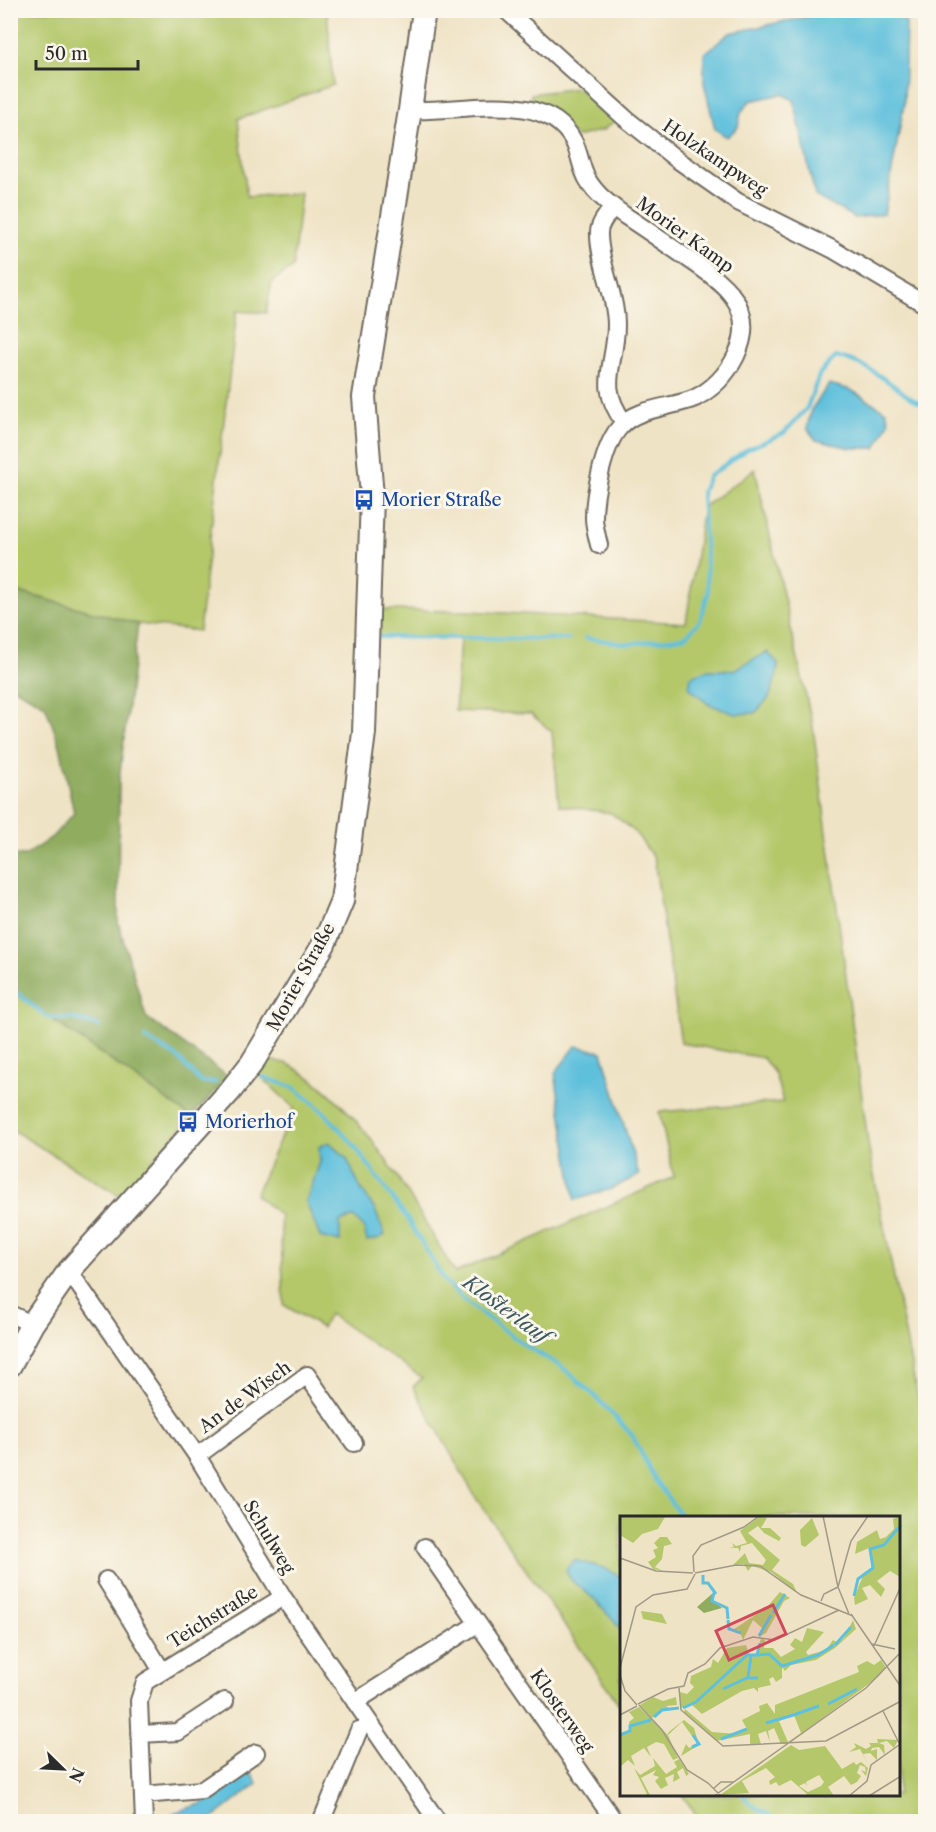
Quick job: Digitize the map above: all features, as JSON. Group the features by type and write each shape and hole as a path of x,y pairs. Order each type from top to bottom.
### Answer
{"main road":[{"name":"Morier Straße","path":"10,1365 32,1324 69,1271 230,1091 252,1063 324,944 342,901 356,811 365,723 372,497 364,397 424,10"}],"street":[{"name":"Holzkampweg","path":"506,10 625,118 675,158 738,202 832,249 926,305"},
{"name":"Morier Kamp","path":"410,110 518,107 543,112 567,130 574,141 588,181 600,196 721,282 736,301 743,327 741,344 732,364 712,387 685,402 638,415 624,422"},
{"path":"599,545 594,518 603,463 613,436 624,422 616,411 609,394 608,381 616,325 612,292 598,236 600,225 613,207"},
{"name":"Schulweg","path":"69,1271 197,1456 283,1597 438,1821"},
{"path":"10,1314 32,1324"},
{"name":"An de Wisch","path":"197,1456 308,1375 354,1443"},
{"name":"Klosterweg","path":"425,1547 615,1821"},
{"name":"Teichstraße","path":"106,1580 162,1671"},
{"name":"Teichstraße","path":"144,1821 139,1701 145,1682 283,1597"},
{"path":"355,1702 477,1624"},
{"path":"140,1734 178,1732 225,1701"},
{"path":"321,1821 359,1730"},
{"path":"143,1795 202,1790 256,1753"}],"green space":[{"path":"10,11 327,11 333,85 238,119 247,197 301,193 293,267 272,282 266,313 237,311 199,631 138,624 11,590"},
{"path":"577,88 617,119 603,130 577,137 530,103 531,94"},
{"path":"755,469 813,727 869,1150 925,1435 925,1821 701,1821 683,1796 900,1796 900,1516 620,1516 620,1706 476,1498 413,1387 422,1378 329,1314 322,1328 284,1305 280,1215 255,1195 294,1108 256,1072 265,1060 288,1064 315,1081 340,1103 384,1157 455,1273 674,1177 659,1112 783,1102 775,1074 763,1058 681,1043 654,858 635,832 611,813 559,805 552,732 531,714 455,711 460,639 379,637 379,610 469,611 686,623 703,507"},
{"path":"11,590 138,624 119,781 118,922 146,1017 229,1077 191,1117 11,990 11,855 25,856 53,836 74,813 60,746 45,705 11,686"},
{"path":"10,990 191,1117 120,1196 11,1129"}],"water":[{"path":"861,11 891,11 906,22 904,105 884,214 855,218 815,196 794,100 782,94 750,101 741,112 738,127 727,137 715,129 704,83 704,54 730,33 810,16"},
{"path":"829,384 851,390 886,411 889,422 876,448 851,448 816,440 807,428 811,410"},
{"path":"767,652 778,663 778,671 769,698 755,713 735,714 708,704 689,687 691,676 707,670 734,670"},
{"path":"576,1046 602,1052 639,1175 611,1189 575,1200 555,1073"},
{"path":"329,1142 346,1157 360,1187 375,1210 385,1235 380,1238 367,1241 364,1228 354,1217 340,1222 340,1242 320,1237 306,1202 320,1162 319,1147"},
{"path":"574,1560 604,1568 620,1576 620,1628 594,1599 572,1581 566,1570"},
{"path":"252,1773 257,1784 209,1821 169,1821 173,1813 201,1804 237,1778"}],"waterway":[{"path":"585,638 628,644 685,637 700,621 708,593 702,492 709,476 746,450 784,433 807,408 820,373 836,357 868,368 914,400 926,404"},
{"path":"379,637 569,639"},
{"name":"Klosterlauf","path":"10,987 47,1017 75,1019 99,1026"},
{"path":"145,1038 177,1057 201,1082 216,1082"},
{"name":"Klosterlauf","path":"263,1077 295,1088 324,1112 353,1144 407,1218 444,1280 466,1302 526,1346 562,1367 596,1397 632,1435 655,1480 681,1516"},
{"name":"Klosterlauf","path":"744,1796 748,1802 780,1822"}],"place":[{"name":"Morier Straße","path":"364,500"},
{"name":"Morierhof","path":"188,1122"}]}
